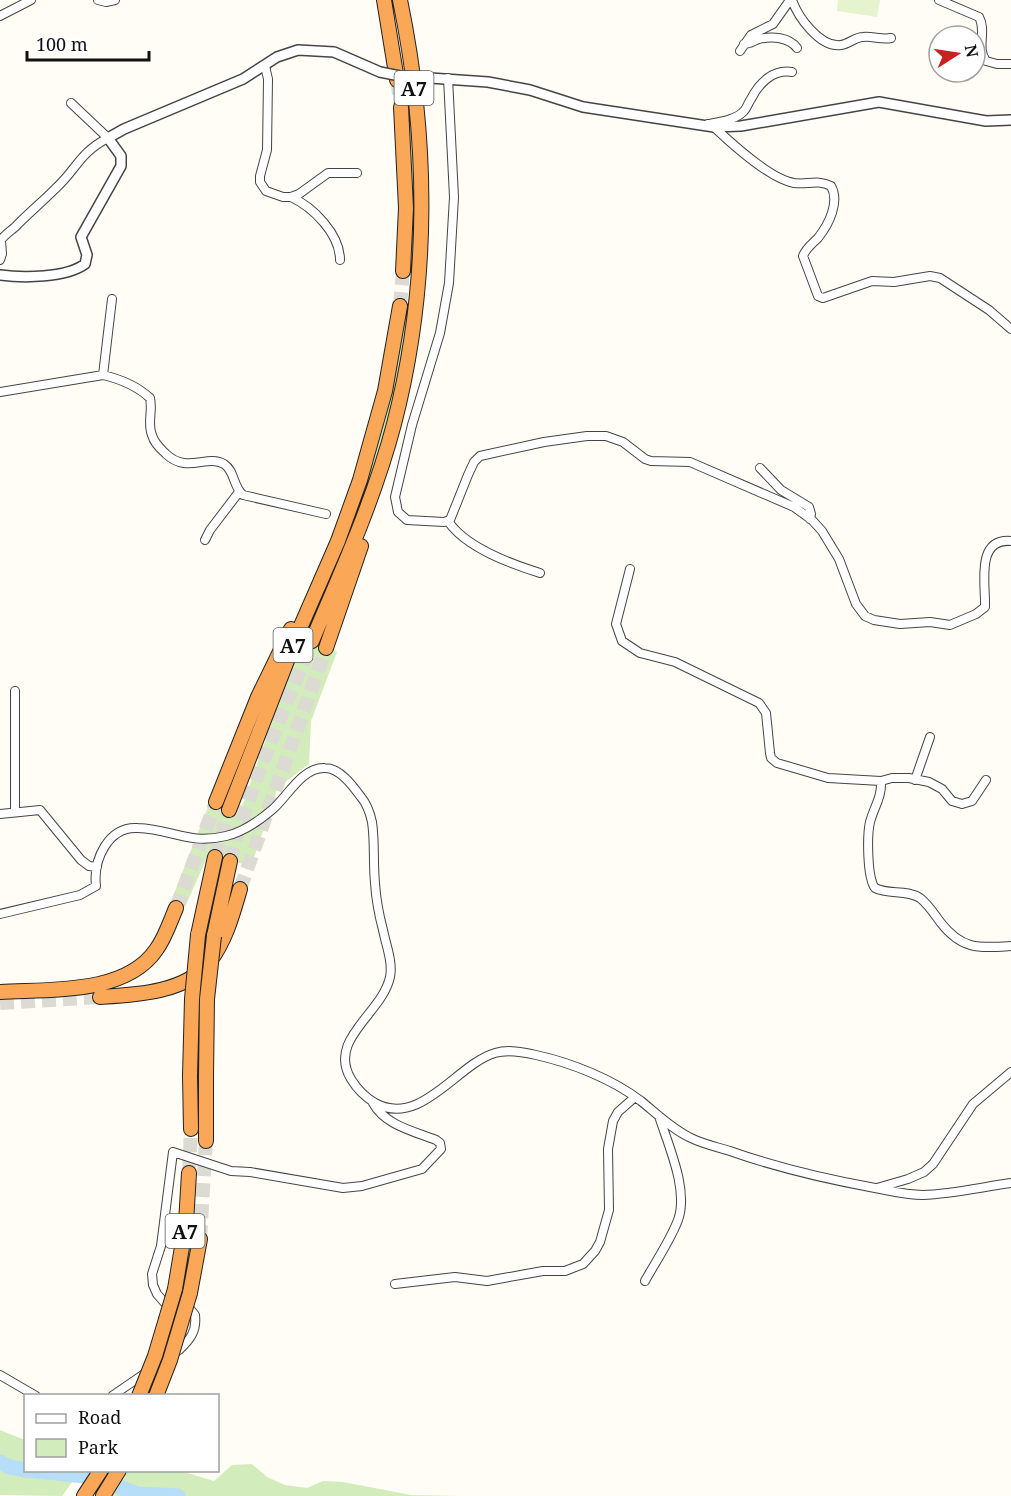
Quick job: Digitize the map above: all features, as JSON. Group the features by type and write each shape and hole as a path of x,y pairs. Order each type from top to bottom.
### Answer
{"highway":[{"name":"Α7","path":"384,0 397,80"},
{"name":"Α7","path":"312,641 352,548 385,454 396,415 416,307 422,187 410,55 400,0"},
{"name":"Α7","path":"401,107 406,197 403,271"},
{"name":"Α7","path":"229,810 297,635 338,541 360,480 385,391 400,306"},
{"path":"326,648 363,539 385,454"},
{"path":"216,802 258,697 319,572 360,480"},
{"path":"191,1129 192,999 198,935 215,858"},
{"path":"206,1141 207,999 214,936 230,861"},
{"path":"100,997 162,990 183,982 202,970 210,962 222,939 240,889"},
{"path":"0,992 89,986 109,982 128,974 143,965 156,951 167,932 176,908"},
{"name":"Α7","path":"139,1394 155,1356 175,1289 186,1223 189,1173"},
{"name":"Α7","path":"156,1394 170,1360 190,1293 200,1239"},
{"path":"84,1496 100,1472"},
{"path":"103,1496 118,1472"}],"street":[{"path":"0,16 31,0"},
{"path":"98,0 106,2 115,0"},
{"path":"939,0 979,17 982,25 982,51 987,61 1011,64"},
{"path":"797,48 791,41 780,38 758,39 742,47 756,31 773,24 792,2 801,19 812,31 835,44 841,45 861,37 891,38"},
{"path":"0,260 1,240 4,236 57,188 84,154 132,126 243,79 277,57 298,50 322,50 346,56 380,72 400,76 488,82 530,90 598,110 714,127 741,126 879,102 986,121 1011,120"},
{"path":"265,66 268,79 267,150 260,183 271,194 291,197 308,206 337,245 340,260"},
{"path":"704,125 739,116 766,79 779,72 792,72"},
{"path":"448,78 454,197 449,283 441,333 412,424 395,497 398,512 407,520 448,521 452,517 474,462 480,456 544,442 595,435 623,442 648,461 694,463 791,505 822,531 839,559 852,596 860,611 874,620 900,624 930,622 950,625 981,611 985,607 984,571 991,547 1000,541 1011,541"},
{"path":"0,275 30,278 85,264 87,255 81,239 83,232 122,166 121,156 108,138 71,103"},
{"path":"714,127 743,152 776,175 794,183 815,181 831,186 835,202 831,213 820,236 803,256 818,296 823,297 872,281 894,282 930,276 940,278 988,310 1011,329"},
{"path":"291,197 299,194 328,172 357,172"},
{"path":"103,375 112,298"},
{"path":"0,392 103,375 128,384 150,398 152,438 169,457 183,463 219,462 232,473 238,492 250,498 326,514"},
{"path":"760,468 781,490 809,507 810,519"},
{"path":"205,540 238,492"},
{"path":"448,521 460,536 505,561 540,573"},
{"path":"630,569 616,624 622,641 640,653 675,662 759,702 766,713 771,758 777,763 828,778 881,781 892,778 929,783 942,789 952,801 962,804 972,801 986,780"},
{"path":"15,691 15,812"},
{"path":"915,780 930,738"},
{"path":"0,914 82,895 96,886 97,867 102,850 119,833 135,828 196,839 235,834 259,820 285,797 302,777 319,768 333,770 345,778 364,800 372,823 375,885 390,960 390,977 380,1000 348,1043 344,1060 353,1082 372,1101 379,1112 391,1122 436,1140 440,1143 441,1149 422,1169 362,1186 343,1188 250,1172 231,1171 173,1152 161,1246 153,1274 153,1285 164,1302 191,1311 195,1315 195,1329 188,1342 179,1350 113,1394"},
{"path":"881,781 882,790 870,822 870,871 875,888 910,894 921,899 954,938 962,944 1011,946"},
{"path":"0,814 40,810 81,860 89,866 97,867"},
{"path":"372,1101 387,1108 414,1104 433,1095 485,1056 504,1051 531,1054 561,1062 596,1076 635,1097 691,1138 754,1160 840,1183 896,1193 921,1195 1011,1184"},
{"path":"876,1188 924,1172 933,1164 973,1104 1011,1072"},
{"path":"395,1284 455,1277 487,1281 543,1271 565,1271 583,1264 600,1242 609,1210 608,1149 613,1121 635,1097"},
{"path":"645,1281 678,1220 681,1207 679,1178 659,1116"},
{"path":"0,1375 34,1394"}],"green space":[{"path":"838,0 880,0 877,17 837,11"},
{"path":"410,105 416,207 413,272 409,271 412,207 406,106"},
{"path":"405,305 410,305 398,381 387,426 360,507 307,639 337,652 311,721 309,764 277,790 251,866 208,855 185,907 171,901 210,802 239,815 302,638 365,481 390,393"},
{"path":"220,859 224,860 210,927 201,1135 196,1135 196,1026 203,946"},
{"path":"0,1430 24,1440 24,1472 79,1472 62,1496 0,1495"},
{"path":"252,1464 267,1477 285,1485 307,1488 323,1481 343,1482 411,1495 459,1496 111,1496 126,1472 184,1472 214,1481 232,1465"}],"waterway":[{"path":"0,1462 9,1467 24,1470"},
{"path":"47,1472 93,1477 138,1494 178,1496"}],"tunnel":[{"path":"397,80 401,107"},
{"path":"400,306 403,271"},
{"path":"230,861 257,778 312,641"},
{"path":"240,889 326,648"},
{"path":"176,908 216,802"},
{"path":"215,857 229,810"},
{"path":"0,1003 100,997"},
{"path":"189,1173 191,1129"},
{"path":"200,1239 206,1141"}]}
